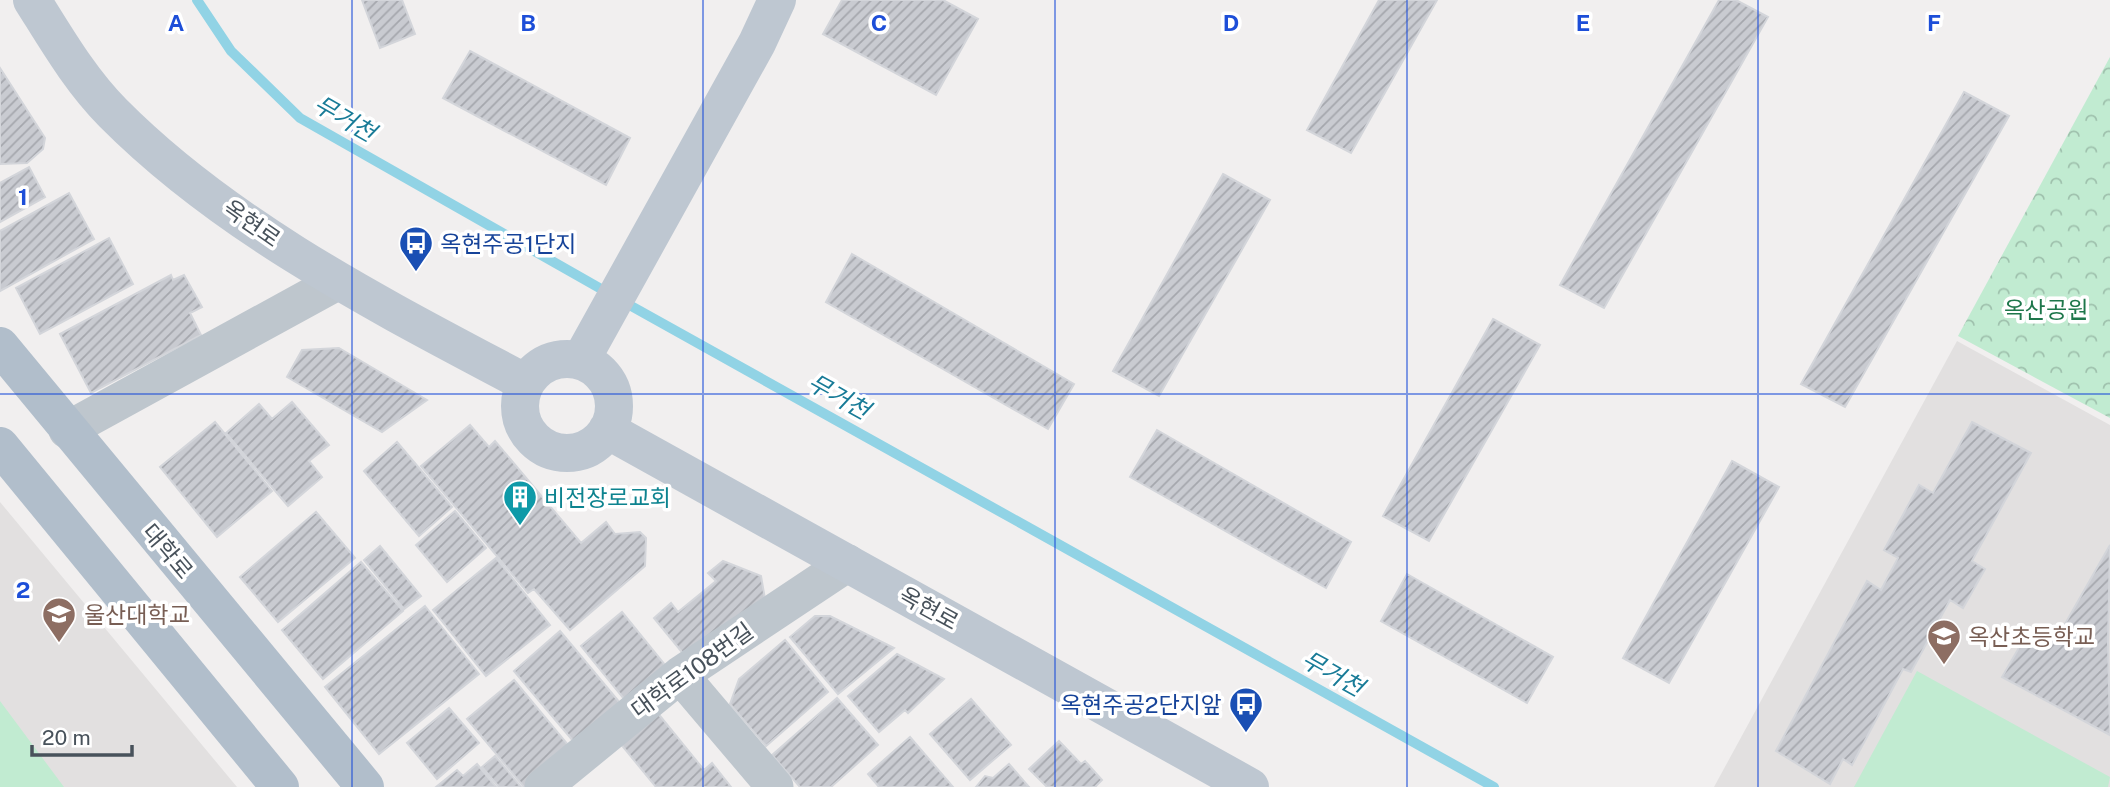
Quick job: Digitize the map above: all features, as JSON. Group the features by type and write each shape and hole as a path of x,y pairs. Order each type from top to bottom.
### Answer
{"main road":[{"name":"옥현로","path":"32,0 72,62 111,111 163,158 337,282 526,383"},
{"path":"588,346 610,387 613,416 607,430 596,442 582,451 567,453 551,450 537,442 526,430 521,415 521,398 526,383 535,371 548,363 588,346 757,43 777,0"},
{"name":"대학로","path":"0,346 365,787"},
{"name":"옥현로","path":"607,430 1250,787"},
{"path":"0,446 280,787"}],"street":[{"path":"67,430 337,282"},
{"name":"대학로108번길","path":"543,787 680,675 848,563"},
{"path":"680,675 775,787"}],"shaded area":[{"name":"옥산초등학교","path":"1957,341 2110,425 2110,787 1714,787"},
{"name":"울산대학교","path":"0,502 237,787 0,787"}],"green space":[{"name":"옥산공원","path":"2110,57 2110,418 1958,336"},
{"path":"1917,671 2110,777 2108,787 1854,787"},
{"path":"0,701 64,787 0,787"}],"building":[{"path":"362,0 402,0 415,34 380,48"},
{"path":"842,0 943,0 978,19 936,95 823,34"},
{"path":"1379,0 1437,0 1351,153 1307,130"},
{"path":"1719,0 1736,0 1768,17 1604,308 1560,285"},
{"path":"470,51 630,138 606,185 443,98"},
{"path":"0,68 45,138 43,149 27,163 0,164"},
{"path":"1964,92 2009,116 1845,407 1801,384"},
{"path":"29,167 45,197 0,222 0,183"},
{"path":"1223,174 1270,200 1159,396 1113,371"},
{"path":"69,193 94,239 0,291 0,231"},
{"path":"109,238 133,284 40,334 16,288"},
{"path":"852,254 1074,384 1048,429 826,302"},
{"path":"171,275 173,280 184,275 202,307 190,313 201,335 91,393 60,334"},
{"path":"1493,319 1540,345 1429,541 1383,516"},
{"path":"339,348 427,400 382,432 287,377 302,350"},
{"path":"292,402 329,445 309,461 322,477 288,506 226,433 259,404 272,419"},
{"path":"215,422 272,491 217,537 160,467"},
{"path":"1972,422 2031,453 1972,561 1985,569 1963,608 1950,600 1911,672 1903,669 1852,765 1843,759 1830,784 1776,751 1867,581 1881,590 1898,558 1884,550 1919,485 1933,493"},
{"name":"비전장로교회","path":"470,425 489,447 495,441 581,543 606,522 615,534 640,532 646,538 645,566 570,630 534,589 528,593 421,466"},
{"path":"1157,430 1351,542 1326,588 1130,477"},
{"path":"397,442 452,507 419,536 364,471"},
{"path":"1732,461 1779,487 1669,683 1623,658"},
{"path":"455,511 486,548 447,582 416,545"},
{"path":"316,512 355,558 278,622 240,577"},
{"path":"2110,545 2110,735 2002,677 2024,639 2039,646 2047,633 2057,638"},
{"path":"380,546 421,596 404,609 364,560"},
{"path":"496,558 550,625 486,676 433,610"},
{"path":"723,561 761,576 765,599 690,662 654,618 671,603 678,612 716,581 708,573"},
{"path":"361,562 403,611 323,679 282,630"},
{"path":"1407,574 1553,657 1527,703 1381,621"},
{"path":"425,606 479,674 379,754 325,687"},
{"path":"622,612 670,671 629,705 581,646"},
{"path":"815,616 830,616 894,648 838,694 790,637"},
{"path":"560,631 620,703 574,742 514,671"},
{"path":"785,640 828,692 766,746 730,704 739,679"},
{"path":"897,654 944,679 908,713 905,710 879,732 848,696"},
{"path":"514,680 574,752 532,787 524,787 467,719"},
{"path":"837,698 878,745 831,787 800,787 772,755"},
{"path":"971,699 1011,745 970,780 930,734"},
{"path":"449,708 479,743 437,779 407,743"},
{"path":"656,711 704,770 712,763 731,787 656,787 619,742"},
{"path":"910,737 953,787 879,787 868,774"},
{"path":"1059,741 1081,764 1085,761 1102,780 1095,787 1047,787 1029,769"},
{"path":"495,756 521,787 499,787 482,767"},
{"path":"477,764 496,787 436,787 457,770 463,776"},
{"path":"1009,764 1029,787 976,787 985,776 993,778"}],"waterway":[{"name":"무거천","path":"197,0 231,51 300,118 610,294"},
{"name":"무거천","path":"624,302 1494,787"}],"place":[{"name":"옥현주공1단지","path":"416,273"},
{"name":"비전장로교회","path":"520,527"},
{"name":"울산대학교","path":"59,644"},
{"name":"옥산초등학교","path":"1944,666"},
{"name":"옥현주공2단지앞","path":"1246,734"}]}
